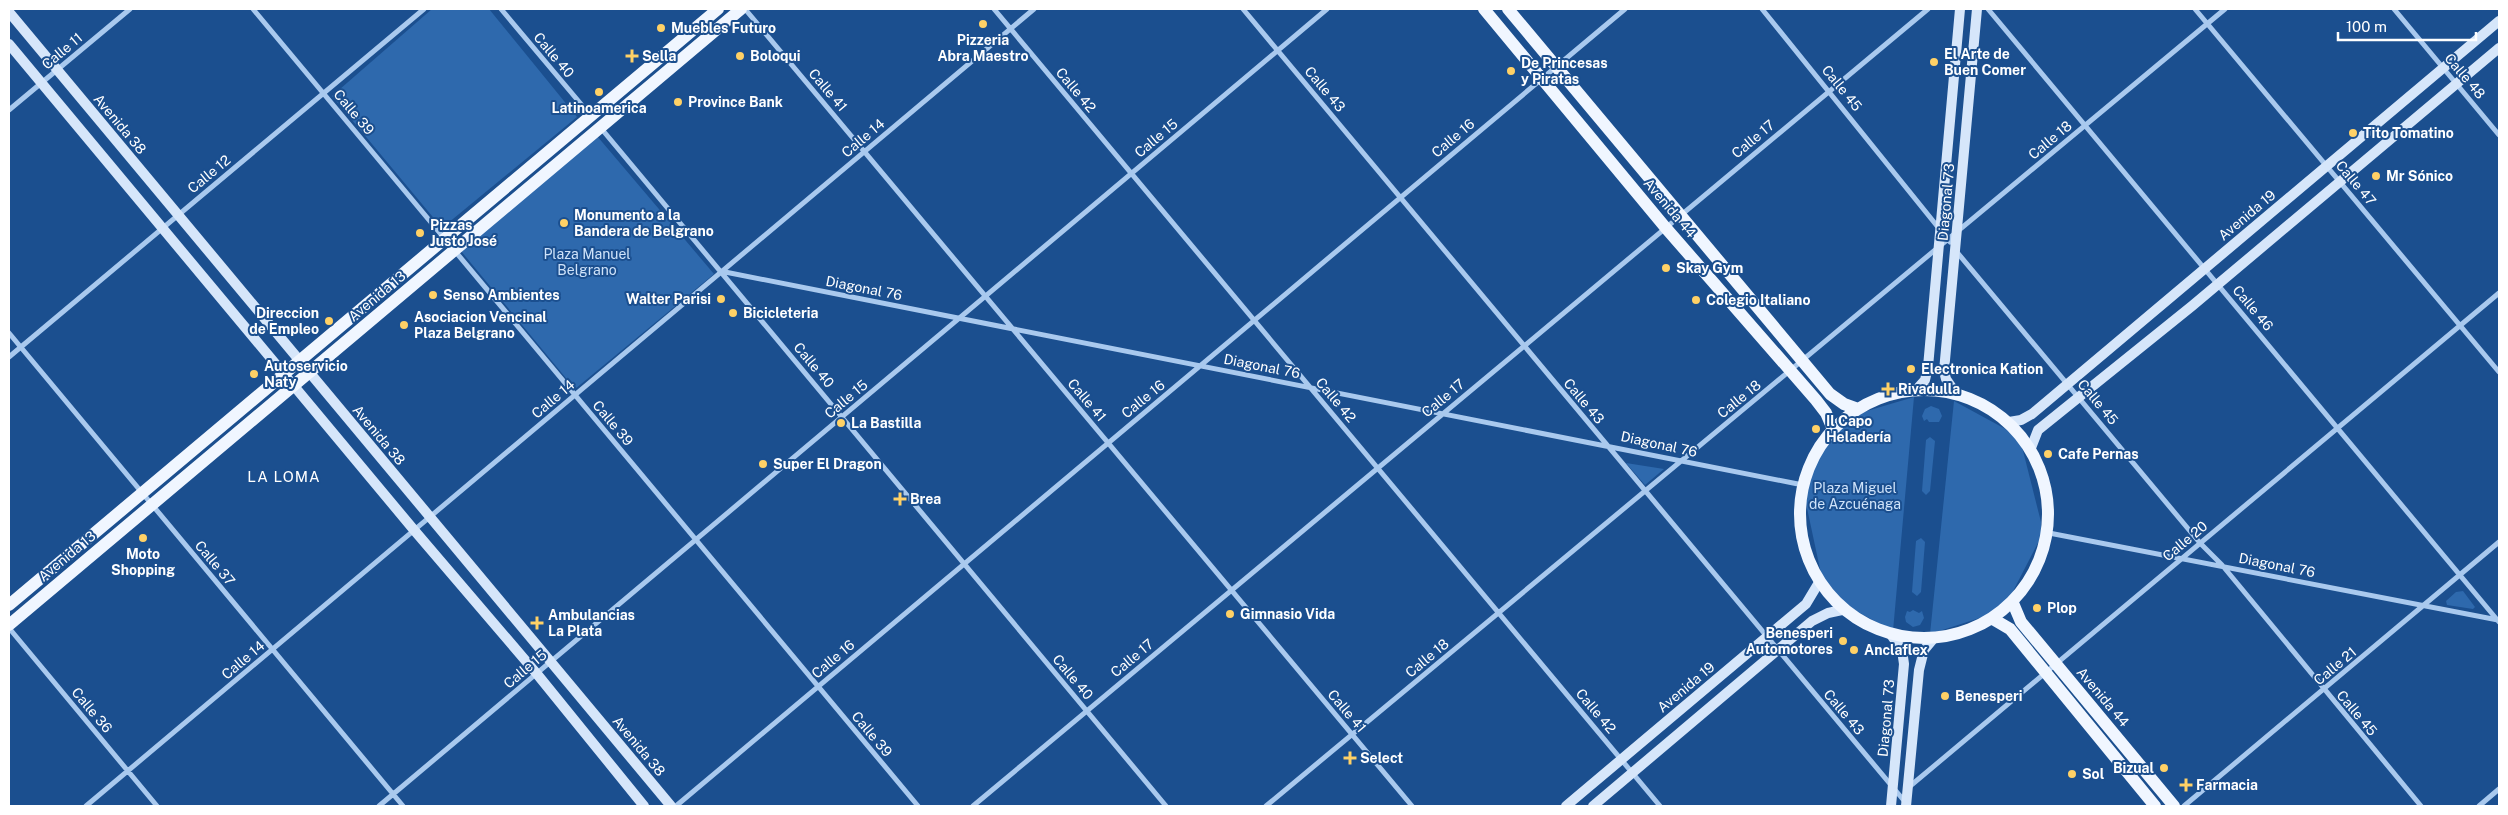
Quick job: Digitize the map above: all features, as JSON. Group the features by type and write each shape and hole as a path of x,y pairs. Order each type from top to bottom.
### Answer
{"main road":[{"name":"Avenida 13","path":"9,605 718,9"},
{"name":"Avenida 13","path":"9,626 741,9"},
{"name":"Avenida 44","path":"1484,9 1666,227 1826,413 1832,427"},
{"name":"Avenida 44","path":"1508,9 1802,362 1830,394 1844,404 1855,408"},
{"name":"Diagonal 73","path":"1916,390 1925,380 1928,367 1960,9"},
{"name":"Diagonal 73","path":"1957,395 1950,387 1944,372 1977,9"},
{"name":"Avenida 38","path":"9,12 671,806"},
{"name":"Avenida 19","path":"2009,422 2022,420 2032,414 2499,21"},
{"path":"9,44 293,386 537,674 644,806"},
{"path":"2031,448 2038,430 2219,284 2499,48"},
{"path":"1916,390 1939,391 1957,395 2009,422 2023,433 2031,448 2050,519 2050,533 2044,548 2013,604 1993,620 1934,638 1892,636 1842,610 1828,598 1818,584 1798,484 1832,427 1855,408 1916,390"},
{"name":"Avenida 19","path":"1566,806 1806,604 1818,584"},
{"name":"Avenida 44","path":"2013,604 2021,622 2051,667 2155,806"},
{"path":"1593,806 1820,616 1842,610"},
{"name":"Avenida 44","path":"1993,620 2010,629 2051,667 2174,806"},
{"name":"Diagonal 73","path":"1892,636 1902,650 1904,664 1892,799"},
{"name":"Diagonal 73","path":"1907,805 1919,670 1924,650 1934,638"}],"street":[{"name":"Calle 11","path":"9,110 130,9"},
{"name":"Calle 39","path":"253,9 918,806"},
{"name":"Calle 12","path":"9,357 424,9"},
{"name":"Calle 40","path":"501,9 1166,806"},
{"name":"Calle 41","path":"745,9 1412,806"},
{"name":"Calle 42","path":"994,9 1660,806"},
{"name":"Calle 14","path":"86,806 720,271 865,152 1034,9"},
{"name":"Calle 43","path":"1243,9 1767,637 1892,799 1907,805"},
{"name":"Calle 15","path":"379,806 1327,9"},
{"name":"Calle 16","path":"676,806 1625,9"},
{"name":"Calle 45","path":"1762,9 1955,249 2200,543 2222,565 2323,690 2421,806"},
{"name":"Calle 17","path":"973,806 1928,9"},
{"name":"Calle 46","path":"1988,9 2498,621"},
{"name":"Calle 47","path":"2195,9 2499,372"},
{"name":"Calle 18","path":"1266,806 1680,460 1940,248 2225,9"},
{"name":"Calle 48","path":"2394,9 2499,135"},
{"name":"Diagonal 76","path":"720,271 1310,387 1440,415 1606,444 1798,484"},
{"name":"Calle 20","path":"1892,799 1908,788 2499,293"},
{"name":"Calle 37","path":"9,333 403,806"},
{"name":"Diagonal 76","path":"2050,533 2222,565 2498,621"},
{"name":"Calle 21","path":"2184,806 2499,542"},
{"name":"Calle 36","path":"9,626 157,806"},
{"path":"2479,806 2499,789"}],"green space":[{"path":"432,9 489,9 577,117 442,228 332,96"},
{"name":"Plaza Manuel Belgrano","path":"597,136 714,274 575,389 461,251"},
{"name":"Plaza Miguel de Azcuénaga","path":"1914,397 1893,631 1832,598 1823,583 1804,494 1807,478 1838,427 1850,416"},
{"name":"Plaza Miguel de Azcuénaga","path":"1954,401 2011,432 2021,443 2041,522 2041,537 2009,599 1989,615 1930,634"},
{"path":"1931,406 1939,409 1942,416 1939,422 1929,422 1927,419 1924,421 1922,416 1925,409"},
{"path":"1930,437 1935,441 1930,491 1926,495 1922,491 1926,440"},
{"path":"1626,463 1664,469 1645,485"},
{"path":"1921,538 1925,542 1921,592 1917,596 1912,592 1916,541"},
{"path":"2463,591 2475,607 2473,609 2447,605 2446,601 2456,592"},
{"path":"1913,610 1919,613 1922,611 1924,618 1920,625 1913,627 1906,622 1905,617 1907,611"}],"place":[{"name":"Pizzeria Abra Maestro","path":"983,24"},
{"name":"Muebles Futuro","path":"661,28"},
{"name":"Sella","path":"632,56"},
{"name":"Boloqui","path":"740,56"},
{"name":"El Arte de Buen Comer","path":"1934,62"},
{"name":"De Princesas y Piratas","path":"1511,71"},
{"name":"Latinoamerica","path":"599,92"},
{"name":"Province Bank","path":"678,102"},
{"name":"Tito Tomatino","path":"2353,133"},
{"name":"Mr Sónico","path":"2376,176"},
{"name":"Monumento a la Bandera de Belgrano","path":"564,223"},
{"name":"Pizzas Justo José","path":"420,233"},
{"name":"Skay Gym","path":"1666,268"},
{"name":"Senso Ambientes","path":"433,295"},
{"name":"Walter Parisi","path":"721,299"},
{"name":"Colegio Italiano","path":"1696,300"},
{"name":"Bicicleteria","path":"733,313"},
{"name":"Direccion de Empleo","path":"329,321"},
{"name":"Asociacion Vencinal Plaza Belgrano","path":"404,325"},
{"name":"Electronica Kation","path":"1911,369"},
{"name":"Autoservicio Naty","path":"254,374"},
{"name":"Rivadulla","path":"1888,389"},
{"name":"La Bastilla","path":"841,423"},
{"name":"Il Capo Heladería","path":"1816,429"},
{"name":"Cafe Pernas","path":"2048,454"},
{"name":"Super El Dragon","path":"763,464"},
{"name":"Brea","path":"900,499"},
{"name":"Moto Shopping","path":"143,538"},
{"name":"Plop","path":"2037,608"},
{"name":"Gimnasio Vida","path":"1230,614"},
{"name":"Ambulancias La Plata","path":"537,623"},
{"name":"Benesperi Automotores","path":"1843,641"},
{"name":"Anclaflex","path":"1854,650"},
{"name":"Benesperi","path":"1945,696"},
{"name":"Select","path":"1350,758"},
{"name":"Bizual","path":"2164,768"},
{"name":"Sol","path":"2072,774"},
{"name":"Farmacia","path":"2186,785"}],"district":[{"name":"LA LOMA","path":"284,476"}]}
